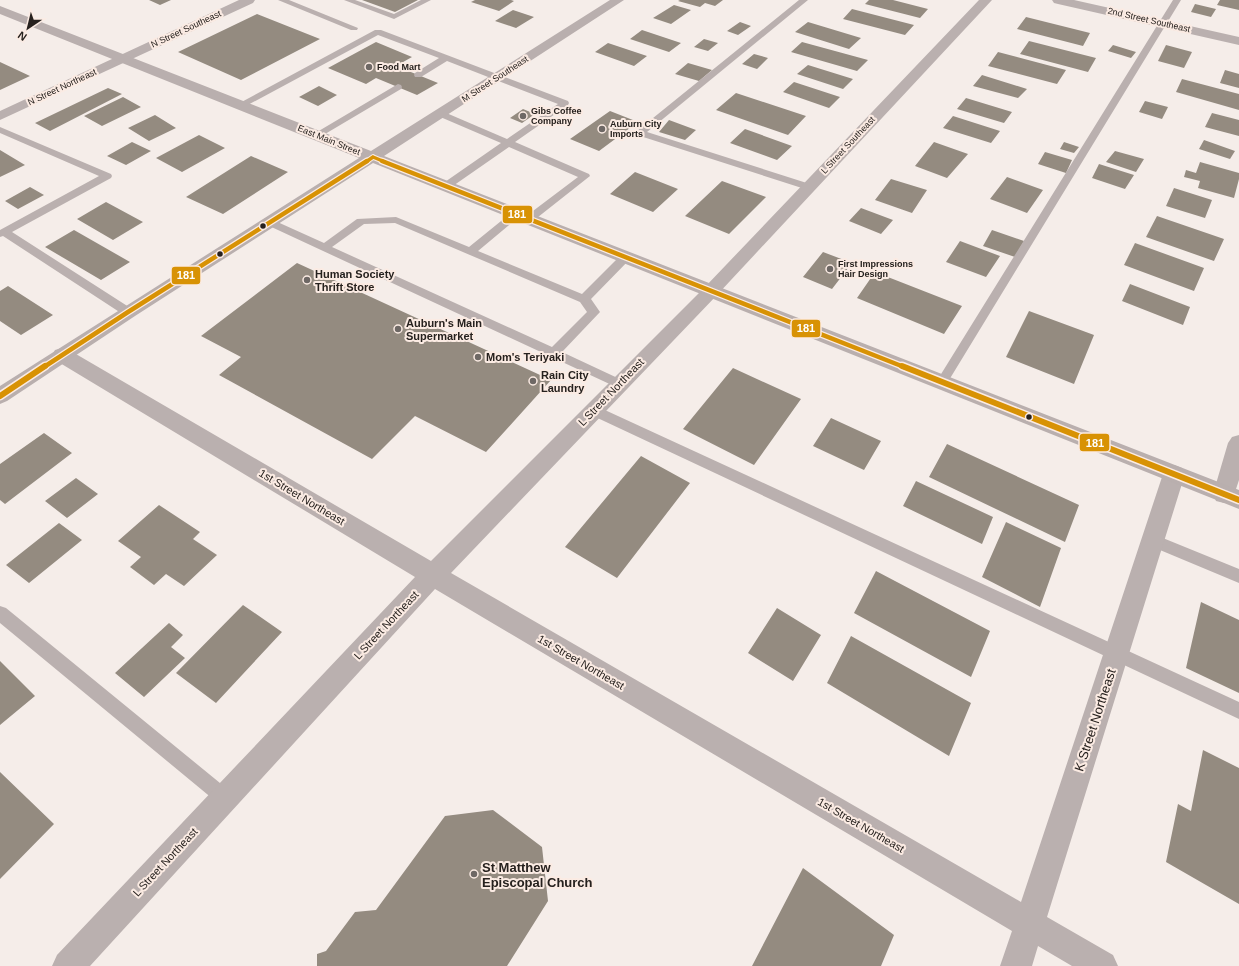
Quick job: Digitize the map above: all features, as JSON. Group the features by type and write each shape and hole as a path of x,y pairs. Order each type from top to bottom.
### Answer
{"main road":[{"name":"M Street Southeast","path":"0,396 128,312 618,0"},
{"name":"East Main Street","path":"0,10 1232,497"}],"street":[{"name":"N Street Southeast","path":"123,58 249,0"},
{"name":"L Street Southeast","path":"711,291 986,0"},
{"name":"2nd Street Southeast","path":"1058,0 1239,41"},
{"name":"N Street Northeast","path":"0,116 123,58"},
{"name":"L Street Northeast","path":"68,966 432,575 711,291"},
{"name":"1st Street Northeast","path":"62,355 432,575 1102,966"},
{"path":"1232,497 1239,443"},
{"name":"K Street Northeast","path":"1016,966 1174,474"}],"lane":[{"path":"282,0 354,28"},
{"path":"348,0 394,17 427,0"},
{"path":"804,0 640,133 809,187"},
{"path":"942,382 1177,0"},
{"path":"241,105 378,32 565,103 446,186"},
{"path":"418,75 447,58"},
{"path":"317,135 398,87"},
{"path":"441,114 585,176 471,251"},
{"path":"0,130 107,176 2,233 128,312"},
{"path":"324,248 361,222 396,220 584,299 594,312 554,353"},
{"path":"269,222 620,384"},
{"path":"584,299 626,257"},
{"path":"594,410 1239,711"},
{"path":"1154,540 1239,576"},
{"path":"0,613 225,798"}],"building":[{"path":"149,0 171,0 160,5"},
{"path":"362,0 418,0 395,12"},
{"path":"475,0 514,1 499,11 471,2"},
{"path":"723,0 715,6 705,3 700,7 678,1"},
{"path":"869,0 893,0 928,9 920,18 865,4"},
{"path":"1220,0 1239,0 1239,10 1217,5"},
{"path":"1195,4 1216,9 1211,17 1191,12"},
{"path":"674,5 691,10 671,24 653,18"},
{"path":"852,9 914,25 905,35 843,19"},
{"path":"513,10 534,17 516,28 495,21"},
{"path":"257,14 320,39 241,80 178,52"},
{"path":"1026,17 1090,33 1083,46 1017,29"},
{"path":"740,22 751,26 738,35 727,31"},
{"path":"808,22 861,38 849,49 795,32"},
{"path":"642,30 681,43 669,52 630,39"},
{"path":"704,39 718,43 708,51 694,47"},
{"path":"1029,41 1096,58 1088,72 1020,54"},
{"path":"376,42 412,57 396,66 438,83 417,95 376,78 366,84 328,68"},
{"path":"802,42 868,60 857,71 791,52"},
{"path":"608,43 647,56 634,66 595,52"},
{"path":"1113,45 1136,52 1131,58 1108,51"},
{"path":"1166,45 1192,52 1184,68 1158,61"},
{"path":"998,52 1066,70 1057,84 988,66"},
{"path":"754,54 768,58 757,69 742,64"},
{"path":"0,62 30,76 0,90"},
{"path":"688,63 712,70 699,81 675,74"},
{"path":"808,65 853,79 843,89 797,74"},
{"path":"1225,70 1239,74 1239,88 1220,83"},
{"path":"982,75 1027,89 1018,98 973,86"},
{"path":"1182,79 1239,94 1239,110 1176,92"},
{"path":"794,82 840,97 829,108 783,92"},
{"path":"319,86 337,95 318,106 299,97"},
{"path":"108,88 122,94 50,131 35,123"},
{"path":"736,93 806,116 788,135 716,110"},
{"path":"123,97 141,107 102,126 84,116"},
{"path":"966,98 1012,112 1004,123 957,109"},
{"path":"1145,101 1168,107 1162,119 1139,112"},
{"name":"Gibs Coffee Company","path":"523,109 535,114 522,123 510,118"},
{"path":"610,111 638,122 599,151 570,139"},
{"path":"1212,113 1239,120 1239,136 1205,127"},
{"path":"155,115 176,128 149,141 128,128"},
{"path":"953,116 1000,131 991,143 943,128"},
{"path":"669,120 696,130 685,140 659,132"},
{"path":"745,129 792,146 777,160 730,143"},
{"path":"199,135 225,148 182,172 156,158"},
{"path":"1204,140 1235,151 1230,159 1199,149"},
{"path":"132,142 151,151 126,165 107,156"},
{"path":"934,142 968,154 947,178 915,166"},
{"path":"1064,142 1079,147 1074,153 1060,149"},
{"path":"0,150 25,165 0,177"},
{"path":"1115,151 1144,159 1136,172 1106,162"},
{"path":"1045,152 1072,160 1066,173 1038,164"},
{"path":"251,156 288,172 223,214 186,197"},
{"path":"1200,162 1239,173 1234,198 1198,188 1200,181 1184,177 1186,170 1196,173"},
{"path":"1099,164 1134,175 1125,189 1092,178"},
{"path":"635,172 678,189 653,212 610,194"},
{"path":"1007,177 1043,190 1027,213 990,199"},
{"path":"891,179 927,190 912,213 875,200"},
{"path":"722,181 766,197 729,234 685,216"},
{"path":"30,187 44,195 18,209 5,201"},
{"path":"1174,188 1212,200 1205,218 1166,206"},
{"path":"106,202 143,222 113,240 77,219"},
{"path":"861,208 893,220 881,234 849,221"},
{"path":"1157,216 1224,239 1214,261 1146,237"},
{"path":"74,230 130,262 101,280 45,247"},
{"path":"992,230 1024,241 1015,257 983,246"},
{"path":"960,241 1000,256 986,277 946,262"},
{"path":"1135,243 1204,268 1194,291 1124,265"},
{"path":"823,252 852,263 832,289 803,277"},
{"path":"297,263 551,380 486,452 415,416 372,459 219,375 241,357 201,336"},
{"path":"875,272 962,306 944,334 857,298"},
{"path":"1130,284 1190,307 1183,325 1122,301"},
{"path":"8,286 53,315 21,335 0,321 0,291"},
{"path":"1029,311 1094,335 1074,384 1006,357"},
{"path":"733,368 801,399 754,465 683,429"},
{"path":"831,418 881,441 864,470 813,446"},
{"path":"44,433 72,453 5,504 0,500 0,464"},
{"path":"947,444 1079,505 1065,542 929,477"},
{"path":"641,456 690,483 617,578 565,547"},
{"path":"76,478 98,494 67,518 45,501"},
{"path":"916,481 993,517 982,544 903,506"},
{"path":"159,505 200,532 193,539 217,555 184,586 166,574 154,585 130,567 141,557 118,541"},
{"path":"1006,522 1061,548 1040,607 982,577"},
{"path":"59,523 82,540 29,583 6,565"},
{"path":"876,571 990,631 971,677 854,613"},
{"path":"1201,602 1239,620 1239,693 1186,668"},
{"path":"243,605 282,632 216,703 176,673"},
{"path":"777,608 821,635 793,681 748,653"},
{"path":"169,623 183,635 171,647 185,658 144,697 115,673"},
{"path":"851,636 971,703 949,756 827,683"},
{"path":"0,661 35,696 0,725"},
{"path":"1203,750 1239,768 1239,904 1166,862 1178,804 1191,811"},
{"path":"0,772 54,824 0,879"},
{"name":"St Matthew Episcopal Church","path":"493,810 542,847 548,901 507,966 317,966 317,954 326,951 355,912 376,910 445,816"},
{"path":"803,868 894,935 881,966 752,966"}],"transit line":[{"name":"181","path":"373,157 1239,500"},
{"name":"181","path":"0,396 128,312 373,157"}],"place":[{"name":"Food Mart","path":"369,67"},
{"name":"Gibs Coffee Company","path":"523,116"},
{"name":"Auburn City Imports","path":"602,129"},
{"name":"First Impressions Hair Design","path":"830,269"},
{"name":"Human Society Thrift Store","path":"307,280"},
{"name":"Auburn's Main Supermarket","path":"398,329"},
{"name":"Mom's Teriyaki","path":"478,357"},
{"name":"Rain City Laundry","path":"533,381"},
{"name":"St Matthew Episcopal Church","path":"474,874"}]}
